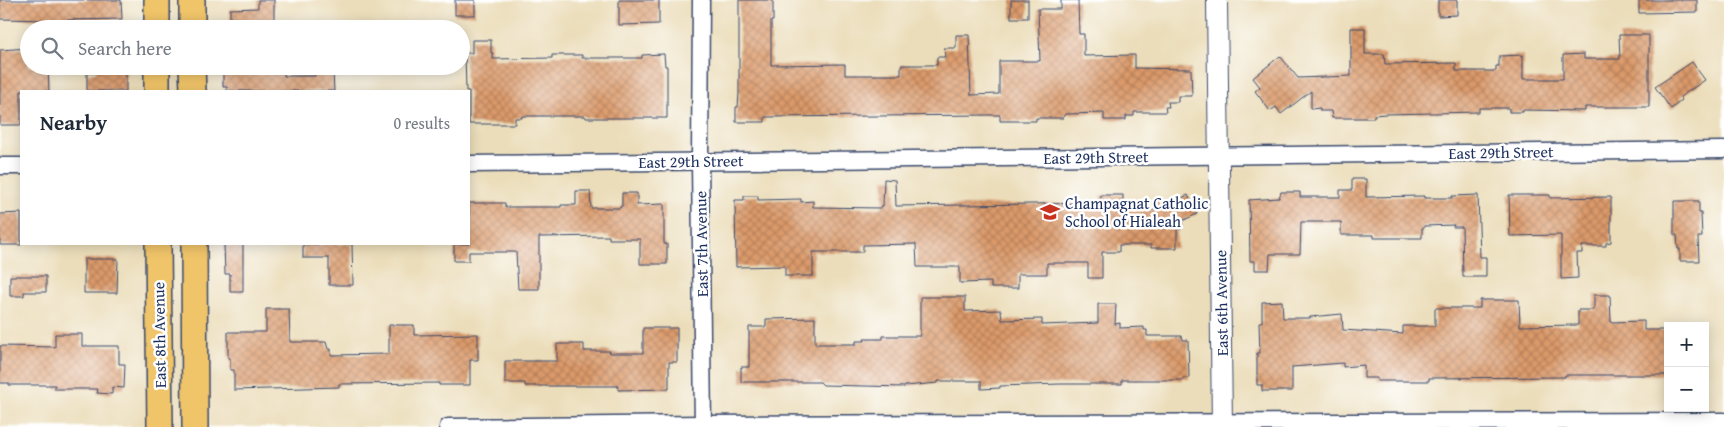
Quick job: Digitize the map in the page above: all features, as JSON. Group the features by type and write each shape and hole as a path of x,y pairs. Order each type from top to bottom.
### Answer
{"main road":[{"path":"156,0 157,20"},
{"path":"192,0 192,20"},
{"path":"157,75 157,90"},
{"path":"192,75 193,90"},
{"name":"East 8th Avenue","path":"158,245 160,427"},
{"path":"194,245 195,427"}],"street":[{"name":"East 7th Avenue","path":"701,0 700,160 703,426"},
{"name":"East 6th Avenue","path":"1217,0 1222,425"},
{"name":"East 29th Street","path":"470,164 1724,150"},
{"path":"0,166 20,166"},
{"path":"448,427 1222,425 1724,421"}],"building":[{"path":"0,0 121,0 122,19 0,19"},
{"path":"258,0 274,0 274,20 230,20 230,9 258,8"},
{"path":"455,0 475,0 475,15 455,15"},
{"path":"619,0 659,0 659,24 619,25"},
{"path":"739,0 773,0 771,65 845,64 845,75 901,75 901,65 937,65 937,57 945,57 944,48 956,48 956,35 969,35 971,95 999,94 999,61 1040,61 1038,9 1061,9 1061,0 1078,0 1079,34 1084,34 1084,56 1135,55 1135,68 1191,69 1192,96 1178,96 1178,102 1168,102 1169,107 1165,107 1166,112 1134,112 1134,116 1126,116 1126,120 1104,120 1104,113 1065,114 1063,118 1036,118 1036,121 1000,121 1000,115 988,115 765,117 765,122 736,122 736,107 738,107 739,93"},
{"path":"1011,0 1028,0 1028,18 1011,18"},
{"path":"1438,0 1457,0 1457,15 1438,16"},
{"path":"1639,0 1697,0 1697,12 1639,13"},
{"path":"1351,28 1365,28 1365,54 1384,54 1385,64 1456,63 1456,71 1496,71 1496,66 1499,66 1499,56 1523,55 1523,79 1563,79 1563,55 1584,54 1584,59 1620,59 1619,35 1649,35 1649,107 1585,107 1585,111 1523,110 1523,112 1509,112 1509,108 1479,108 1479,112 1386,114 1374,115 1374,118 1332,118 1331,111 1320,111 1320,108 1311,109 1311,91 1281,114 1276,107 1270,111 1255,91 1260,87 1253,78 1280,56 1298,78 1351,76"},
{"path":"472,40 491,40 493,59 552,58 552,55 582,55 582,58 642,58 642,55 664,54 665,66 667,66 667,118 522,116 522,118 515,118 515,124 470,124 470,90 466,90 466,75 470,75 470,53 472,53"},
{"path":"20,49 20,75 48,75 49,90 20,90 20,125 0,125 0,50"},
{"path":"1692,62 1705,80 1680,97 1682,100 1671,109 1655,87"},
{"path":"87,75 126,75 126,90 87,90"},
{"path":"223,75 333,75 334,90 227,90 227,87 223,87"},
{"path":"884,179 895,180 896,206 1100,203 1101,195 1123,195 1123,210 1156,210 1156,201 1177,200 1188,195 1197,214 1182,221 1182,229 1177,229 1177,248 1151,248 1151,245 1119,245 1119,252 1102,252 1102,278 1088,278 1088,263 1047,263 1047,274 1018,274 1018,288 991,288 991,282 960,283 960,267 917,267 916,244 863,245 863,252 813,252 813,276 785,276 785,266 736,267 735,200 744,200 744,196 758,196 758,200 801,199 801,202 813,201 813,207 881,208 883,206"},
{"path":"1352,179 1366,179 1366,197 1424,196 1424,198 1452,198 1452,196 1478,195 1480,257 1486,257 1486,277 1463,277 1462,227 1453,227 1454,225 1424,226 1422,228 1422,238 1374,238 1374,235 1341,235 1341,222 1301,222 1300,254 1270,254 1269,270 1255,270 1255,261 1250,261 1249,200 1279,198 1281,192 1300,192 1300,197 1340,197 1340,190 1352,190"},
{"path":"576,191 590,191 591,208 620,208 622,206 622,193 637,193 637,205 664,204 664,244 667,244 667,264 640,264 640,239 609,239 609,236 539,237 539,289 518,289 516,252 469,252 469,261 454,261 454,245 470,245 470,203 505,203 505,207 561,207 561,205 576,205"},
{"path":"1509,195 1550,195 1550,198 1611,197 1611,242 1606,243 1606,246 1582,246 1582,253 1577,253 1578,278 1561,279 1561,235 1510,236"},
{"path":"1674,201 1699,201 1702,237 1698,237 1699,261 1680,261 1677,235 1674,235"},
{"path":"20,213 20,245 0,245 0,214"},
{"path":"224,245 243,245 243,292 230,292 230,274 225,274"},
{"path":"303,245 352,245 353,285 329,285 329,258 303,258"},
{"path":"84,259 118,259 117,293 84,293"},
{"path":"10,276 46,276 46,292 24,292 24,296 10,296"},
{"path":"1594,295 1610,295 1611,322 1644,321 1644,330 1664,330 1664,375 1565,375 1565,377 1429,378 1429,381 1377,381 1377,378 1364,378 1364,365 1343,367 1343,363 1292,367 1292,391 1262,391 1262,385 1257,385 1257,353 1260,353 1259,322 1262,322 1262,302 1282,301 1283,318 1310,318 1342,314 1343,330 1403,334 1403,326 1435,326 1435,308 1480,308 1480,300 1519,300 1520,326 1578,325 1578,310 1594,310"},
{"path":"920,297 965,297 965,311 1001,310 1002,320 1042,319 1042,325 1098,323 1098,304 1116,304 1115,324 1120,323 1120,328 1144,327 1144,330 1147,330 1147,336 1182,336 1183,340 1188,340 1189,378 1183,378 1183,380 1122,380 1122,384 1000,386 1000,388 981,389 981,381 938,381 938,383 905,387 823,385 820,382 741,382 741,367 749,367 749,327 766,327 766,319 815,318 815,344 856,344 856,341 865,341 864,339 883,339 883,336 920,336"},
{"path":"266,309 289,309 290,342 326,342 328,349 331,349 331,355 389,354 389,325 414,325 414,335 478,334 478,360 470,360 470,385 439,385 439,383 339,384 339,387 234,390 234,370 230,370 230,358 228,358 228,332 266,332"},
{"path":"643,328 677,328 677,362 669,362 669,389 618,390 618,386 525,386 525,383 505,383 505,361 557,361 557,344 584,344 584,351 643,353"},
{"path":"55,334 82,334 82,346 119,346 119,364 125,364 124,388 112,387 112,394 97,393 98,389 55,389 55,385 9,385 9,383 0,383 0,346 55,347"}],"place":[{"name":"Champagnat Catholic School of Hialeah","path":"1050,212"}]}
